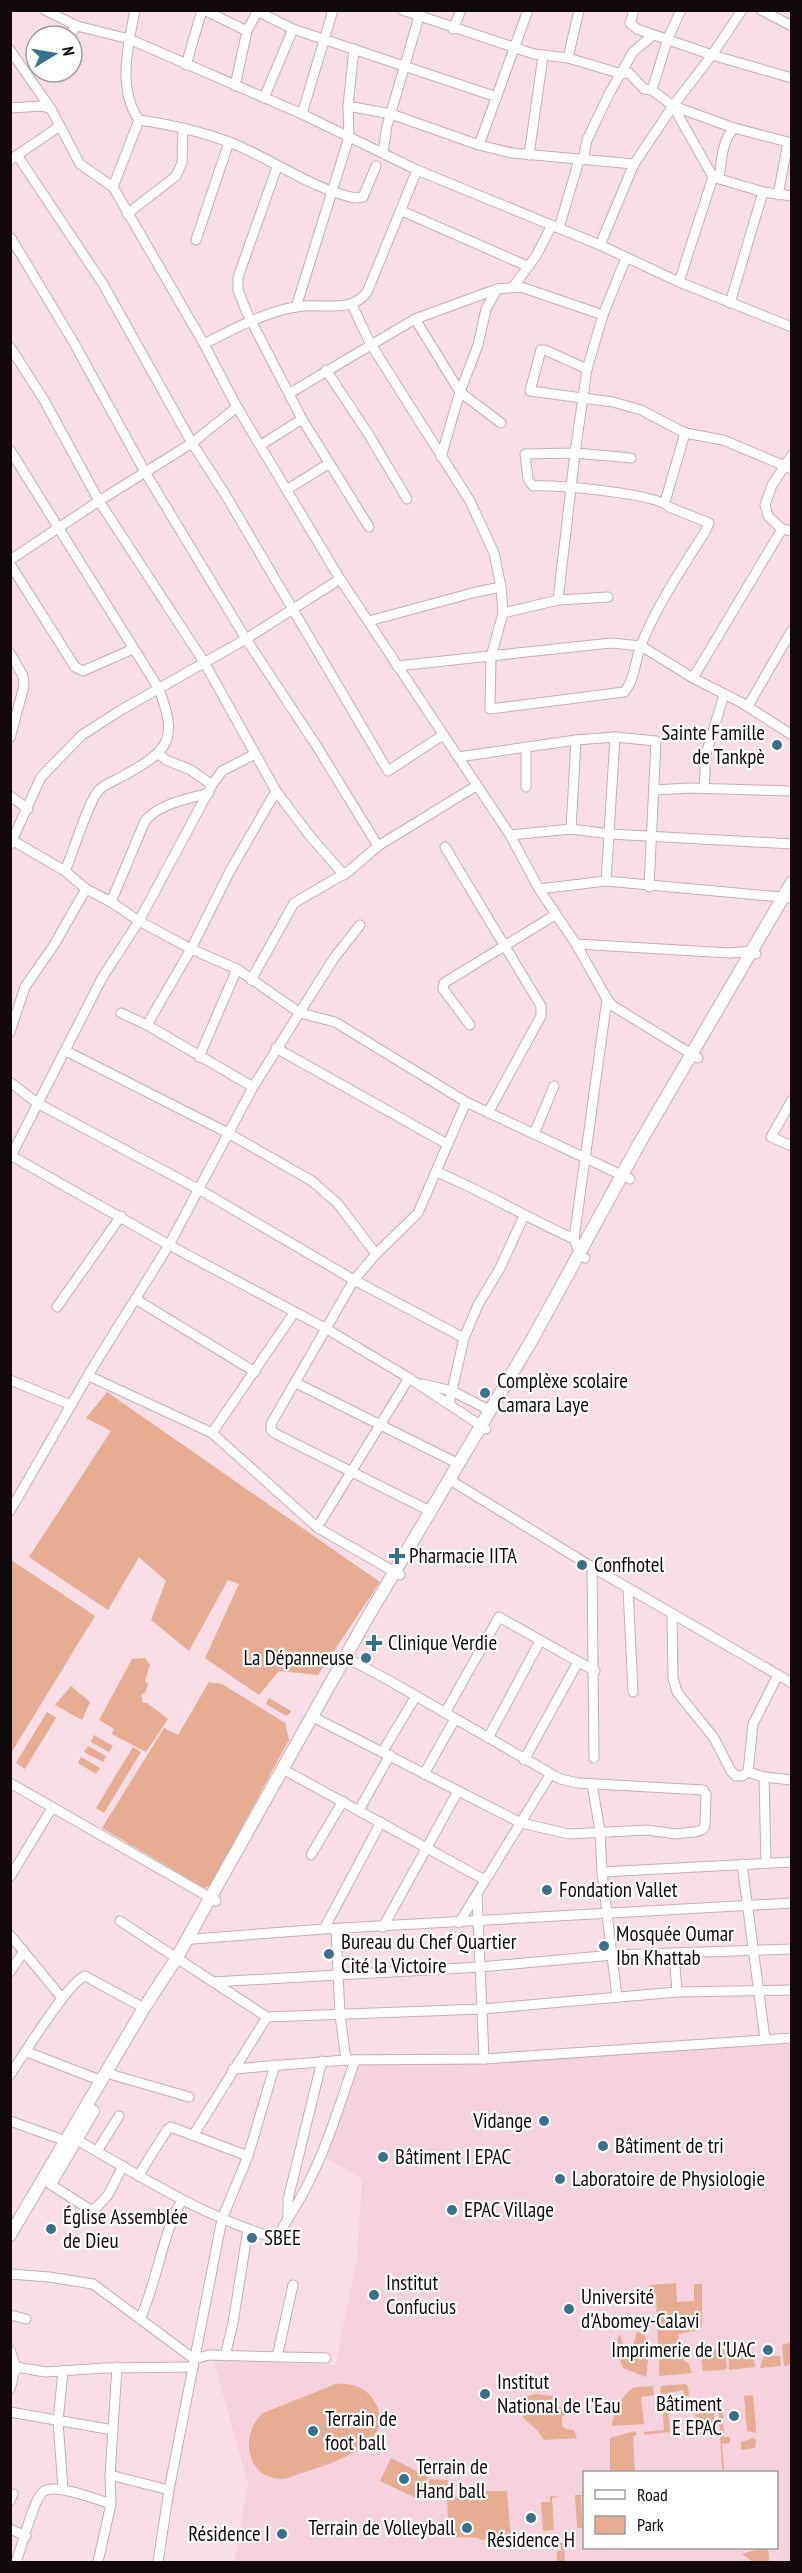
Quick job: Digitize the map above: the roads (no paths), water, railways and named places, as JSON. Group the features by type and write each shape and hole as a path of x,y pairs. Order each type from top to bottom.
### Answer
{"main road":[{"path":"108,2078 144,2008 193,1940 213,1899 288,1772 301,1742 351,1660 397,1574 582,1257 754,952 789,897 792,882"},
{"path":"10,2246 16,2230 178,1961 432,1512 452,1482 459,1464 483,1427 489,1410 582,1257"},
{"path":"16,2230 50,2184 71,2141"}],"street":[{"path":"45,10 73,24"},
{"path":"113,187 139,120 127,97 129,39 135,10"},
{"path":"186,65 203,10 248,31"},
{"path":"302,114 333,10"},
{"path":"402,10 514,48 543,56 568,58 622,74 629,73 644,89 652,90 673,106 734,128 789,142 778,195"},
{"path":"453,28 461,10"},
{"path":"479,145 528,10"},
{"path":"568,58 579,10"},
{"path":"634,10 630,24 632,26 712,55 792,78"},
{"path":"652,90 668,38 681,10"},
{"path":"600,245 634,164 742,10"},
{"path":"761,10 792,26"},
{"path":"235,86 248,31 257,11 293,29 404,64 497,97"},
{"path":"383,153 391,114 419,14"},
{"path":"84,28 129,39 302,114 417,170 600,245 730,303 790,326 792,314"},
{"path":"264,98 293,29"},
{"path":"513,287 556,227 595,119 633,52 653,35"},
{"path":"296,307 349,137 348,106 354,49"},
{"path":"10,50 24,70"},
{"path":"529,155 543,56"},
{"path":"34,84 51,109 80,164 113,187 204,344 237,407 340,579 510,835 538,889 576,944 607,999 613,1006 695,1056"},
{"path":"10,108 42,106 51,109"},
{"path":"348,106 391,114 479,145 529,155 634,164"},
{"path":"673,106 716,178 763,192 792,196"},
{"path":"139,120 183,128 229,142 277,167 332,191 355,198 363,197 376,166"},
{"path":"60,126 14,158 103,284 192,443 388,771 443,735"},
{"path":"127,214 176,176 182,163 183,128"},
{"path":"680,282 729,133 734,128"},
{"path":"196,240 229,142"},
{"path":"277,167 238,277 238,290 302,419 369,527"},
{"path":"204,344 251,320 296,307 352,305 362,299 402,211 417,170"},
{"path":"730,303 763,192"},
{"path":"402,211 526,266"},
{"path":"10,238 74,343 145,472 246,639 378,846"},
{"path":"558,600 587,369 603,315 626,258"},
{"path":"290,393 370,343 415,319 497,290 513,287 536,291 603,315"},
{"path":"441,457 460,392 478,345 486,309 497,290"},
{"path":"352,305 370,343 478,517 494,554 501,587 503,613 491,657 490,709 624,692 629,687 641,646 671,587 705,532 708,523 669,507 665,502 645,497 572,488 533,486 528,479 525,454 575,453 631,458"},
{"path":"415,319 460,392 501,423"},
{"path":"10,347 44,400 99,501 204,662 276,791 310,836 344,875"},
{"path":"587,369 541,350 529,388 532,393 613,402 642,410 685,433 723,440 788,467"},
{"path":"326,370 369,435 406,499"},
{"path":"133,649 83,670 75,667 10,562 57,528 192,443 237,407"},
{"path":"261,445 302,419"},
{"path":"665,502 685,433"},
{"path":"10,450 159,689 169,718 170,729 166,743 159,754 141,767 100,789 92,801 65,871"},
{"path":"693,678 787,530 768,516 765,505 788,467 792,455"},
{"path":"288,489 328,464"},
{"path":"340,579 246,639 82,735 41,777 12,842 65,871 86,890 111,902 139,921 191,949 237,969 300,1013 335,1022 466,1102 627,1177"},
{"path":"369,621 501,587"},
{"path":"503,613 558,600 608,597"},
{"path":"748,706 792,630"},
{"path":"397,666 611,643 641,646 723,695 748,706 792,735"},
{"path":"10,653 23,676 24,686 10,738"},
{"path":"704,788 706,754 723,695"},
{"path":"458,757 576,740 615,737 656,741 648,887"},
{"path":"606,882 615,737"},
{"path":"571,829 576,740"},
{"path":"526,747 526,787"},
{"path":"159,754 166,760 191,770 211,789"},
{"path":"255,754 222,771 211,789 139,921 102,978 11,1156 169,1245 325,1328 409,1378 483,1427"},
{"path":"251,980 294,903 344,875 378,846 476,786"},
{"path":"655,790 704,788 792,791"},
{"path":"111,902 145,821 151,814 211,789"},
{"path":"147,1025 191,949 230,870 276,791"},
{"path":"10,796 28,809"},
{"path":"510,835 571,829 610,834 792,844"},
{"path":"445,847 541,1006 541,1016 488,1113"},
{"path":"538,889 606,882 789,897"},
{"path":"10,1032 25,987 54,945 86,890"},
{"path":"470,1025 443,989 444,983 555,915"},
{"path":"10,1511 88,1376 169,1245 276,1048 334,958 360,925"},
{"path":"576,944 730,953 754,952"},
{"path":"199,1057 237,969"},
{"path":"582,1257 574,1239 607,999"},
{"path":"121,1013 147,1025 253,1087"},
{"path":"276,1048 447,1144"},
{"path":"66,1051 228,1133 327,1192 376,1254"},
{"path":"10,1082 37,1103 200,1190 354,1280 464,1338"},
{"path":"534,1134 554,1086"},
{"path":"792,1100 771,1137 792,1146"},
{"path":"432,1512 271,1430 271,1424 354,1280 376,1254 418,1214 466,1102"},
{"path":"437,1172 479,1190 524,1216 574,1239"},
{"path":"57,1307 121,1216"},
{"path":"449,1404 464,1338 478,1305 500,1268 524,1216"},
{"path":"137,1299 255,1372"},
{"path":"212,1433 294,1313"},
{"path":"88,1376 212,1433 318,1528 397,1574"},
{"path":"321,1521 409,1378"},
{"path":"10,1380 71,1405"},
{"path":"296,1383 459,1464"},
{"path":"418,1384 452,1392 489,1410"},
{"path":"452,1482 592,1567 792,1683"},
{"path":"592,1567 595,1671 594,1758"},
{"path":"628,1588 633,1692"},
{"path":"672,1614 673,1678 677,1692 714,1738 731,1771 736,1776 742,1776 748,1772"},
{"path":"445,1713 496,1619 502,1618 595,1671"},
{"path":"488,1738 540,1641"},
{"path":"317,1719 521,1823 569,1834 647,1830 669,1834 702,1830 705,1826 706,1794 700,1789 578,1783 550,1775 351,1660"},
{"path":"524,1760 578,1662"},
{"path":"748,1772 753,1724 778,1675"},
{"path":"359,1810 416,1696"},
{"path":"424,1774 455,1719"},
{"path":"288,1772 485,1880"},
{"path":"748,1772 764,1777 792,1780"},
{"path":"459,1923 550,1775"},
{"path":"764,1777 766,1862"},
{"path":"10,1783 213,1899"},
{"path":"592,1784 600,1831 602,1872 617,1996"},
{"path":"383,1927 458,1791"},
{"path":"311,1855 343,1801"},
{"path":"10,1877 52,1808"},
{"path":"324,1929 381,1822"},
{"path":"602,1872 792,1862"},
{"path":"742,1864 765,2039"},
{"path":"477,1894 484,2059"},
{"path":"193,1940 324,1929 609,1915 792,1903"},
{"path":"120,1921 267,2017 482,2009 677,1992 792,1990"},
{"path":"10,2121 97,2151 182,2200 222,2219 276,2236 301,2200 326,2148 350,2060 340,2015 340,1973 336,1930"},
{"path":"10,1935 62,1998"},
{"path":"213,1982 340,1973 480,1967 613,1955 792,1948"},
{"path":"10,1972 24,1951"},
{"path":"674,1953 677,1992"},
{"path":"11,2073 62,1998 77,1980 85,1976 144,2008"},
{"path":"194,2134 232,2069 267,2017"},
{"path":"232,2069 322,2061 484,2059 792,2037"},
{"path":"27,2052 108,2078 189,2097"},
{"path":"288,2219 288,2199 322,2061"},
{"path":"159,2562 169,2490 222,2219 248,2156 275,2065"},
{"path":"97,2151 119,2116"},
{"path":"138,2176 167,2130 177,2128 248,2156"},
{"path":"50,2184 89,2209 95,2209 108,2195 123,2166"},
{"path":"140,2319 154,2285 169,2228 182,2200"},
{"path":"225,2356 233,2323 248,2229"},
{"path":"10,2274 93,2284 193,2363"},
{"path":"277,2357 292,2285"},
{"path":"10,2315 26,2319"},
{"path":"10,2350 16,2367 11,2384"},
{"path":"16,2367 46,2372 193,2363 209,2355 326,2358"},
{"path":"98,2562 111,2504 110,2475 117,2367"},
{"path":"63,2371 58,2421 63,2489"},
{"path":"10,2412 113,2430"},
{"path":"110,2475 169,2490"},
{"path":"16,2562 36,2502 43,2492 51,2488 63,2489 111,2504"},
{"path":"10,2529 26,2536"}],"place":[{"name":"Sainte Famille de Tankpè","path":"777,745"},
{"name":"Complèxe scolaire Camara Laye","path":"485,1393"},
{"name":"Pharmacie IITA","path":"397,1556"},
{"name":"Confhotel","path":"582,1565"},
{"name":"Clinique Verdie","path":"374,1643"},
{"name":"La Dépanneuse","path":"366,1658"},
{"name":"Fondation Vallet","path":"547,1890"},
{"name":"Mosquée Oumar Ibn Khattab","path":"604,1946"},
{"name":"Bureau du Chef Quartier Cité la Victoire","path":"329,1954"},
{"name":"Vidange","path":"544,2121"},
{"name":"Bâtiment de tri","path":"603,2146"},
{"name":"Bâtiment I EPAC","path":"383,2157"},
{"name":"Laboratoire de Physiologie","path":"560,2179"},
{"name":"EPAC Village","path":"452,2210"},
{"name":"Église Assemblée de Dieu","path":"51,2229"},
{"name":"SBEE","path":"252,2238"},
{"name":"Institut Confucius","path":"374,2295"},
{"name":"Université d'Abomey-Calavi","path":"569,2309"},
{"name":"Imprimerie de l'UAC","path":"768,2350"},
{"name":"Institut National de l'Eau","path":"485,2394"},
{"name":"Bâtiment E EPAC","path":"734,2416"},
{"name":"Terrain de foot ball","path":"313,2431"},
{"name":"Terrain de Hand ball","path":"404,2479"},
{"name":"Résidence H","path":"531,2518"},
{"name":"Terrain de Volleyball","path":"467,2528"},
{"name":"Résidence I","path":"282,2534"}]}
